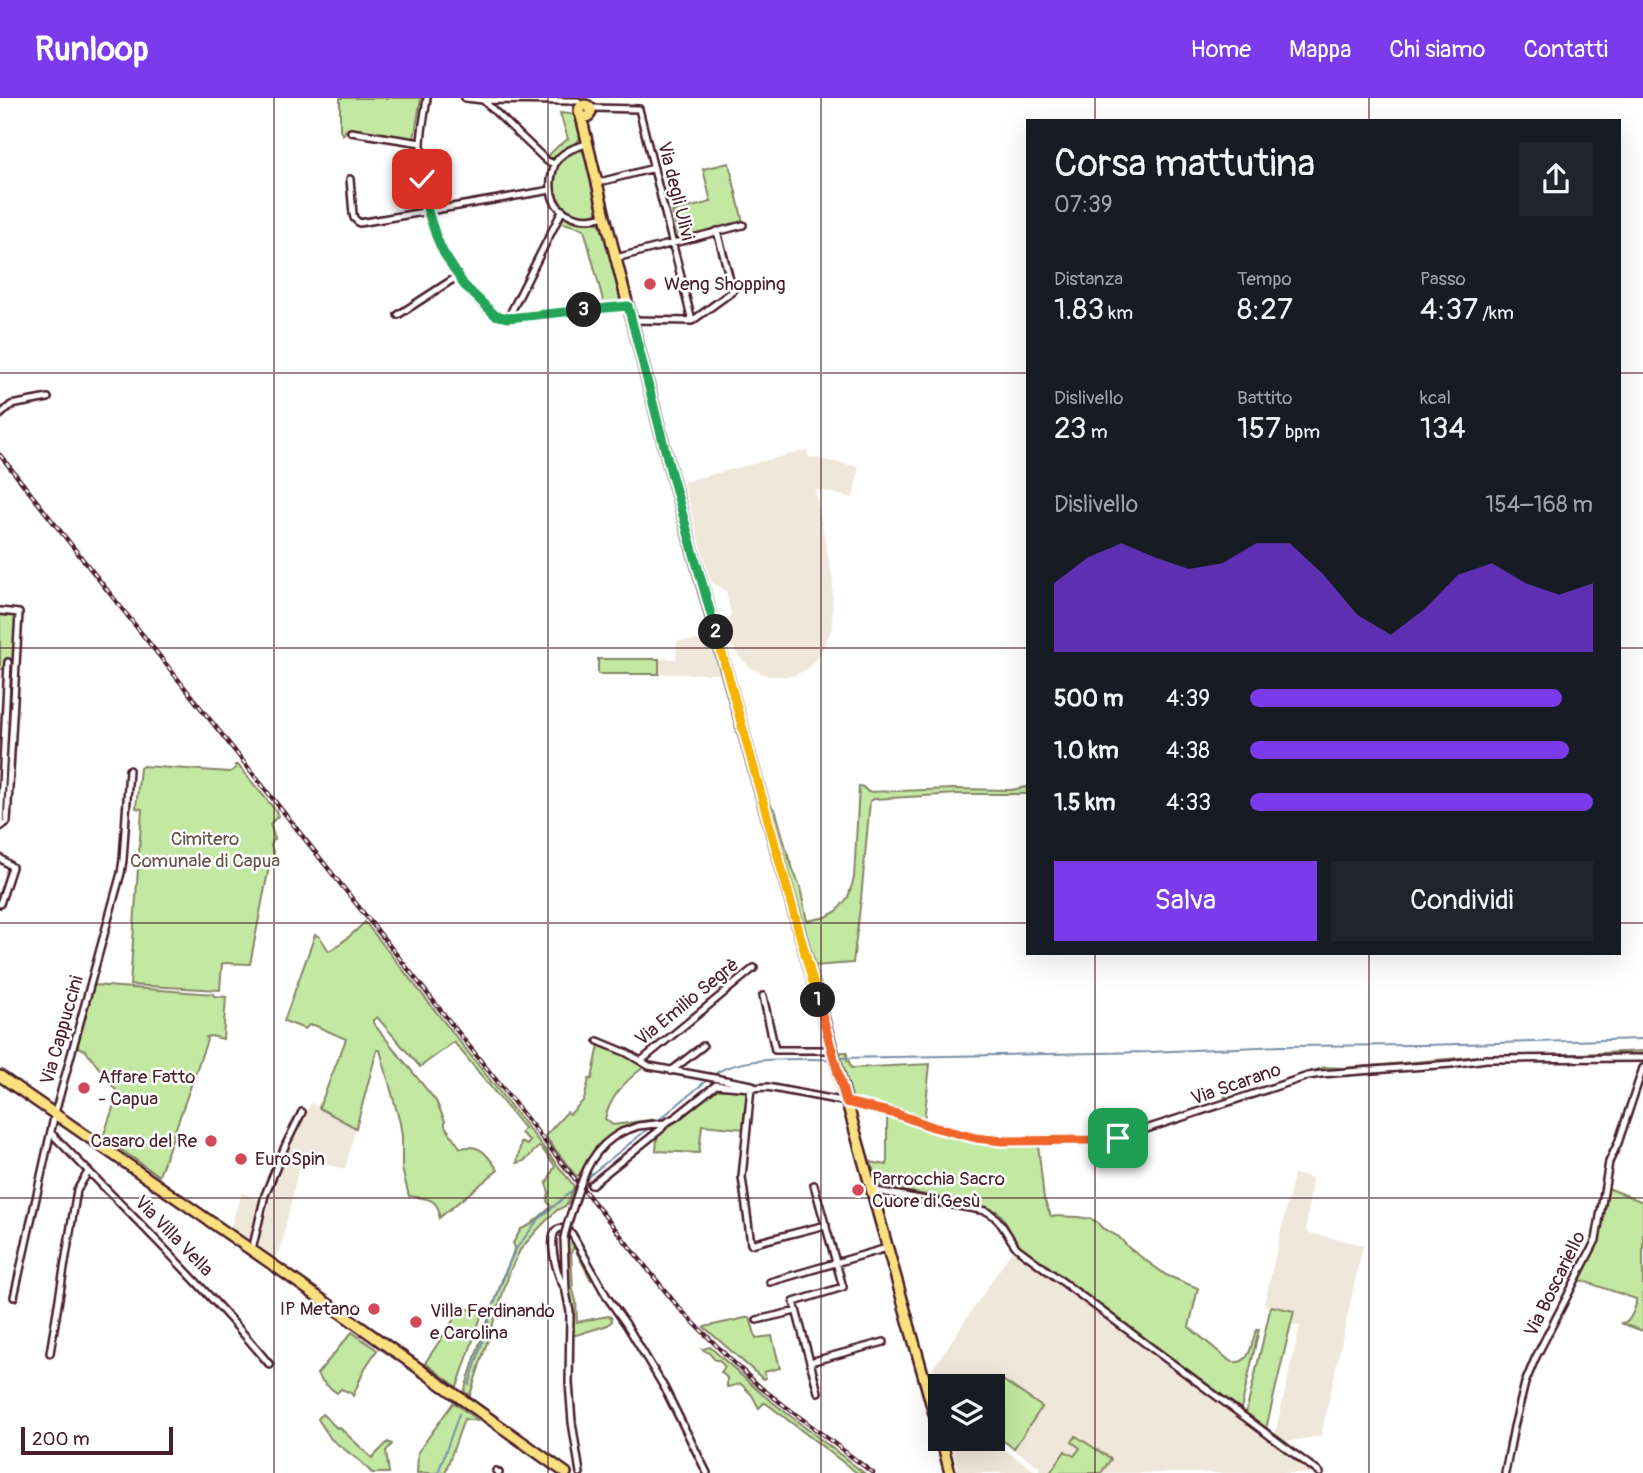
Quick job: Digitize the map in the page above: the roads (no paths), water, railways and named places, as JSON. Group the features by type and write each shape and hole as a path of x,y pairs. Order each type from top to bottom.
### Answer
{"main road":[{"path":"584,107 587,141 596,183 675,487 928,1394"},
{"path":"0,1076 252,1250 566,1473"},
{"path":"944,1451 950,1473"}],"street":[{"path":"428,98 421,143 422,179 428,212 436,236 458,276 489,311 508,318 628,306"},
{"path":"465,98 584,107"},
{"path":"486,99 547,161 555,164"},
{"name":"Via degli Ulivi","path":"584,107 639,109 692,321"},
{"path":"351,132 421,143"},
{"path":"587,141 568,151 555,164 551,190 562,211 586,219 605,216"},
{"path":"596,183 654,168"},
{"path":"350,179 354,218 359,223 551,190"},
{"path":"508,318 562,211"},
{"path":"615,258 743,225"},
{"path":"632,320 692,321 733,291 717,231"},
{"path":"398,315 458,276"},
{"path":"0,415 11,405 48,398"},
{"path":"0,611 19,613 7,821 0,827"},
{"path":"0,827 8,662"},
{"name":"Via Cappuccini","path":"13,1297 55,1112 121,873 129,770"},
{"path":"0,858 12,867 0,904"},
{"name":"Via Emilio Segrè","path":"641,1061 754,968"},
{"path":"763,996 775,1050 832,1050"},
{"path":"598,1041 649,1066 767,1087"},
{"path":"671,1071 703,1046"},
{"name":"Via Scarano","path":"767,1087 897,1114 976,1138 1002,1141 1092,1140 1118,1138 1308,1076 1486,1059 1643,1058"},
{"name":"Via Boscariello","path":"1505,1473 1525,1383 1595,1240 1609,1162 1643,1068"},
{"path":"580,1473 569,1383 570,1311 566,1289 564,1238 588,1164 603,1144 622,1132 638,1126 672,1120 716,1085 767,1087"},
{"path":"751,1088 742,1177 751,1244 826,1225"},
{"path":"252,1250 265,1195 302,1112"},
{"path":"591,1185 665,1123"},
{"name":"Via Villa Vella","path":"51,1133 170,1253 238,1326 270,1365"},
{"path":"50,1353 77,1190 89,1172"},
{"path":"814,1185 843,1287 794,1302 818,1392"},
{"path":"871,1190 993,1214 1017,1248 1320,1473"},
{"path":"566,1289 561,1284 552,1241 554,1233 563,1228 572,1234 607,1297 664,1387 707,1473"},
{"path":"770,1282 887,1248"},
{"path":"757,1320 796,1311"},
{"path":"810,1362 884,1342"}],"waterway":[{"path":"839,1058 1643,1039"},
{"path":"715,1074 726,1068 754,1061 830,1059"},
{"path":"660,1119 706,1081"},
{"path":"584,1180 649,1128"},
{"path":"469,1385 503,1276 516,1249 538,1220 575,1188"},
{"path":"438,1473 459,1414"}],"railway":[{"path":"0,455 679,1308 760,1387 873,1473"}],"place":[{"name":"Weng Shopping","path":"650,284"},
{"name":"Affare Fatto - Capua","path":"84,1088"},
{"name":"Casaro del Re","path":"211,1141"},
{"name":"EuroSpin","path":"241,1159"},
{"name":"Parrocchia Sacro Cuore di Gesù","path":"858,1190"},
{"name":"IP Metano","path":"374,1309"},
{"name":"Villa Ferdinando e Carolina","path":"416,1322"}],"park label":[{"name":"Cimitero Comunale di Capua","path":"205,850"}]}
